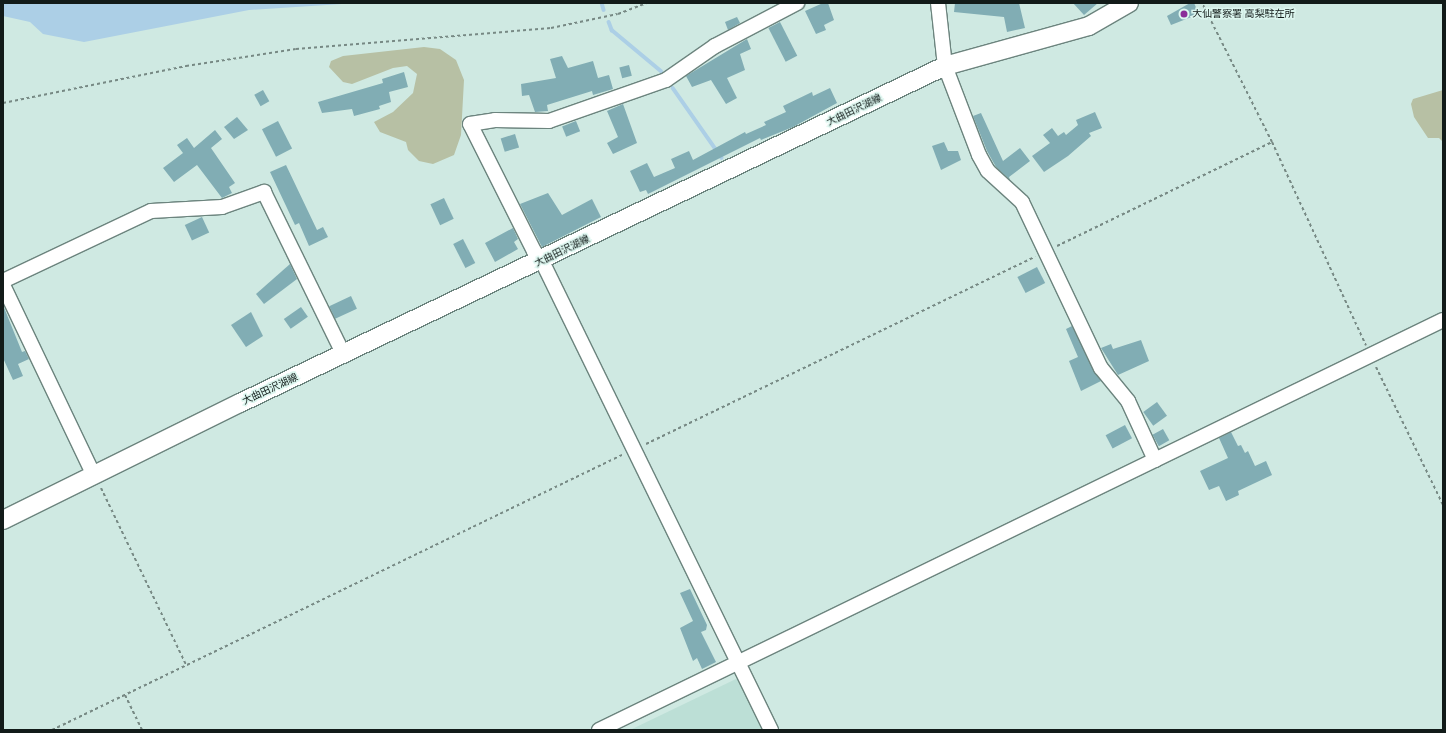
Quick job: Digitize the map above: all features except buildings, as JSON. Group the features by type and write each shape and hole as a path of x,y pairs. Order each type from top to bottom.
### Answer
{"main road":[{"name":"大曲田沢湖線","path":"3,520 240,403 542,261 945,66 1089,26 1130,3"}],"street":[{"path":"771,730 542,261 534,251 470,124 495,120 549,121 666,80 715,46 797,3"},
{"path":"938,3 945,66 979,155 988,171 1022,202 1101,368 1128,401 1155,460"},
{"path":"3,281 151,210 222,208 264,192 344,355"},
{"path":"3,285 94,476"},
{"path":"599,730 738,664 1443,320"}],"path":[{"path":"3,103 186,66 296,49 551,28 618,14 646,3"},
{"path":"1202,3 1272,142 1371,355 1443,505"},
{"path":"52,730 1272,142"},
{"path":"94,476 186,665"},
{"path":"125,695 142,730"}],"shaded area":[{"path":"424,47 440,49 456,60 464,80 461,135 454,155 433,164 419,161 408,150 406,142 380,132 374,122 393,112 413,93 417,74 407,66 393,68 352,84 343,82 329,67 331,61 343,56"},
{"path":"1443,90 1443,142 1439,138 1428,138 1414,117 1411,104 1413,99"},
{"path":"738,678 765,730 630,730"}],"water":[{"path":"3,3 357,3 249,10 84,42 43,34 30,22 3,16"}],"waterway":[{"path":"602,3 604,10"},
{"path":"609,22 612,30 661,71"},
{"path":"673,88 722,158"}],"place":[{"name":"大仙警察署 高梨駐在所","path":"1184,14"}]}
